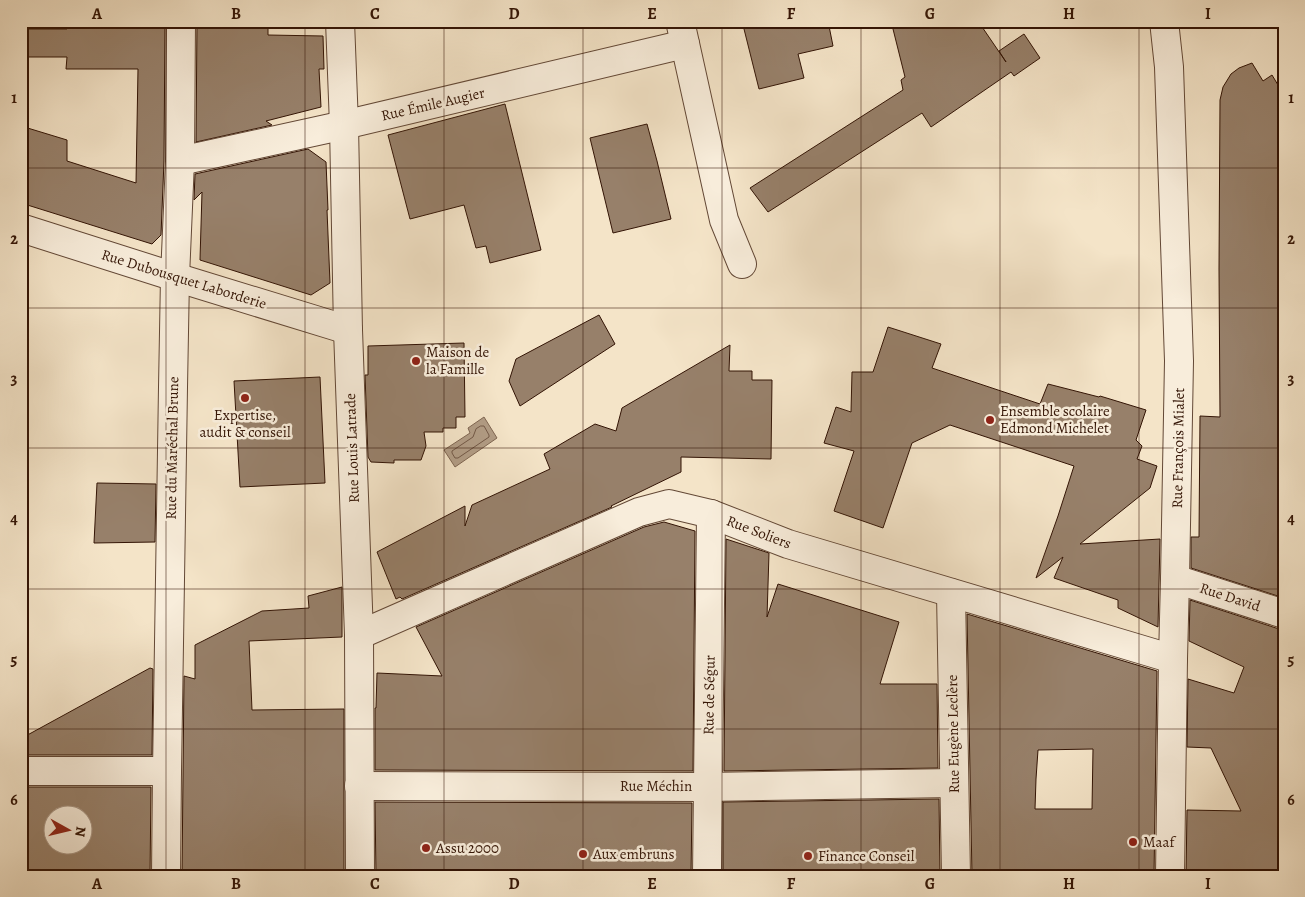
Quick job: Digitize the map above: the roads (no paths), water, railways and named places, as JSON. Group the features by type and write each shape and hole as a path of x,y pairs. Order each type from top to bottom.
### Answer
{"street":[{"name":"Rue du Maréchal Brune","path":"166,876 175,277 180,161 181,21"},
{"name":"Rue Louis Latrade","path":"340,21 358,635 360,876"},
{"name":"Rue François Mialet","path":"1164,21 1169,67 1179,361 1170,876"},
{"name":"Rue Émile Augier","path":"180,161 344,125 682,33 724,220 742,264"},
{"name":"Rue Dubousquet Laborderie","path":"21,228 348,330"},
{"name":"Rue Soliers","path":"358,635 640,512 668,504 711,514 788,544 1173,659"},
{"name":"Rue de Ségur","path":"707,876 711,514"},
{"name":"Rue David","path":"1176,579 1284,614"},
{"name":"Rue Eugène Leclère","path":"951,593 956,876"},
{"path":"21,771 167,771"},
{"name":"Rue Méchin","path":"359,786 707,786 954,783"}],"water":[{"path":"484,417 497,438 455,467 444,450 470,433 468,428"}],"place":[{"name":"Maison de la Famille","path":"416,361"},
{"name":"Expertise, audit & conseil","path":"245,398"},
{"name":"Ensemble scolaire Edmond Michelet","path":"990,420"},
{"name":"Maaf","path":"1133,842"},
{"name":"Assu 2000","path":"426,848"},
{"name":"Aux embruns","path":"583,854"},
{"name":"Finance Conseil","path":"808,856"}]}
